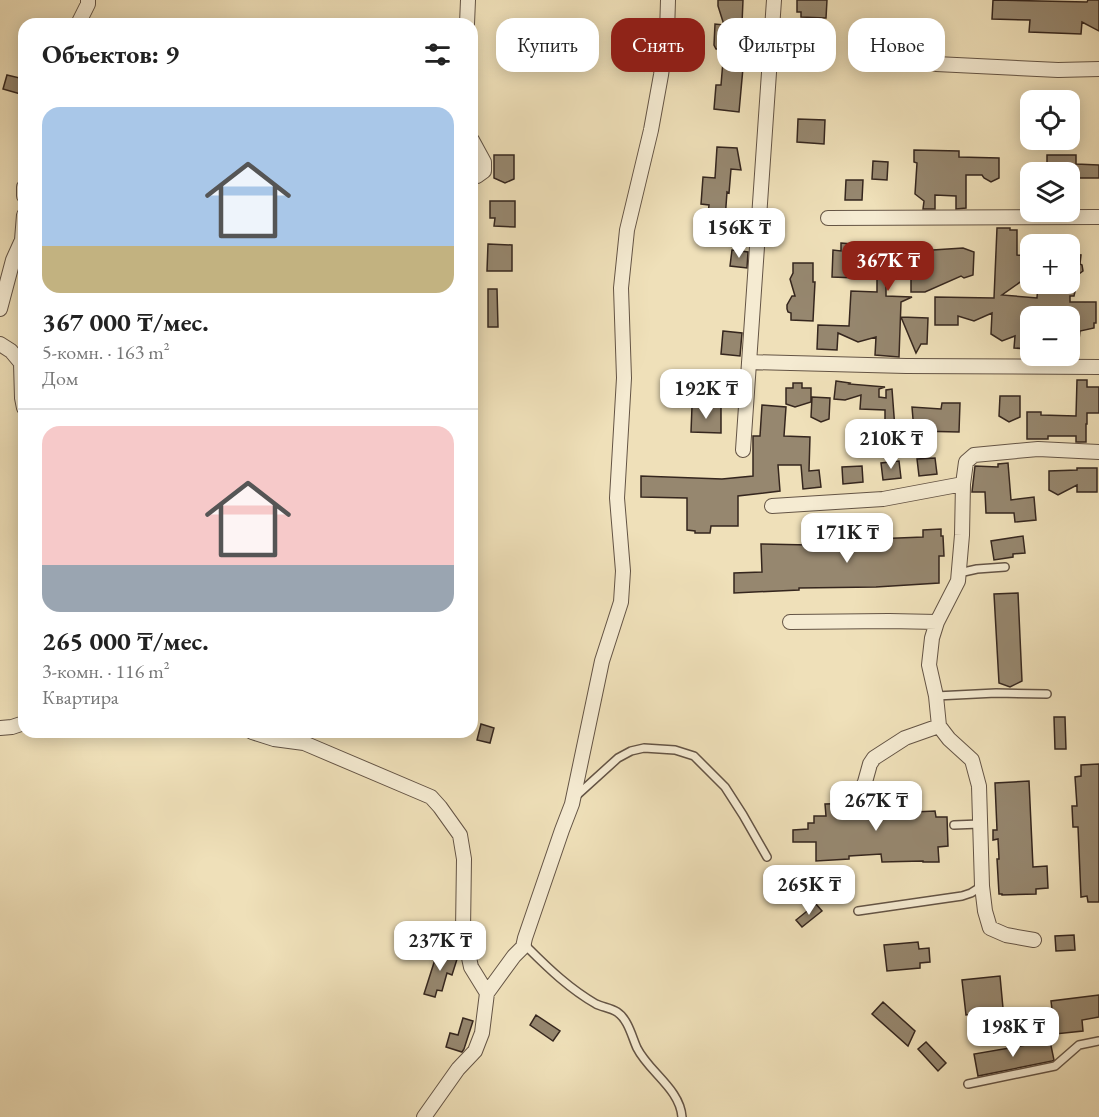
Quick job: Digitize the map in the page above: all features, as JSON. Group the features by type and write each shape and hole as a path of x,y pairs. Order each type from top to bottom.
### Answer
{"street":[{"path":"81,18 88,0"},
{"path":"467,18 468,0"},
{"path":"424,1117 458,1069 475,1051 482,1033 487,993 523,947 573,799 602,662 621,602 623,571 618,498 624,378 621,288 627,230 651,129 661,75 667,33 668,0"},
{"path":"743,450 774,0"},
{"path":"945,64 1058,70 1099,69"},
{"path":"478,151 484,162 484,171 478,175"},
{"path":"828,218 1099,217"},
{"path":"0,309 18,249"},
{"path":"0,344 11,351 18,359"},
{"path":"749,362 1099,368"},
{"path":"1034,940 1006,935 990,928 982,886 979,786 972,760 949,739 939,726 936,696 929,664 937,622 958,581 966,462 974,455 1038,449 1099,452"},
{"path":"772,506 883,499 963,484"},
{"path":"790,622 937,622"},
{"path":"0,728 18,725"},
{"path":"859,795 874,758 904,738 939,726"},
{"path":"271,738 304,743 431,797 440,807 460,835 464,859 463,930 471,967 487,993"}],"lane":[{"path":"959,573 1005,567"},
{"path":"936,696 996,693 1047,694"},
{"path":"573,799 618,758 631,751 644,748 675,750 694,756 725,787 767,857"},
{"path":"954,825 980,824"},
{"path":"858,910 962,896 982,886"},
{"path":"525,938 528,948 567,985 597,1005 618,1013 627,1024 639,1051 677,1101 682,1117"},
{"path":"968,1084 1055,1066 1079,1045 1099,1041"}],"building":[{"path":"718,0 743,0 742,18 722,18"},
{"path":"797,0 827,0 826,18 801,17 801,12 797,12"},
{"path":"993,0 1087,2 1088,0 1099,0 1099,31 1082,22 1081,34 1029,32 1030,20 992,19"},
{"path":"715,24 717,24 717,49 714,45"},
{"path":"722,72 743,72 739,112 714,109 716,85 721,85"},
{"path":"7,75 18,78 18,93 3,89"},
{"path":"798,119 825,120 824,144 797,142"},
{"path":"717,147 737,148 741,170 731,169 725,220 728,220 727,232 706,230 709,205 701,204 703,177 715,178"},
{"path":"914,150 959,151 959,157 999,158 999,178 991,182 982,175 966,175 966,208 956,209 956,196 935,195 935,209 923,209 924,201 915,194 917,163 914,162"},
{"path":"494,155 514,155 514,179 505,183 494,178"},
{"path":"1047,155 1076,155 1076,162 1047,162"},
{"path":"873,161 888,162 887,180 872,179"},
{"path":"1080,164 1099,165 1099,178 1080,178"},
{"path":"846,180 863,180 862,200 845,200"},
{"path":"490,201 515,201 515,227 494,226 495,218 490,218"},
{"path":"997,228 1010,228 1010,230 1017,230 1020,282 1002,295 1037,298 1037,294 1074,294 1070,296 1070,302 1096,302 1096,323 1094,323 1094,328 1080,331 1080,306 1020,306 1020,348 1014,348 1015,336 1002,341 991,334 992,313 974,321 958,316 958,325 935,325 935,297 994,298"},
{"path":"841,243 852,244 852,249 884,250 884,247 905,247 905,261 933,262 933,250 963,248 974,252 973,275 964,278 961,276 925,292 911,292 911,274 886,274 886,296 912,297 901,302 899,357 875,355 876,337 858,342 838,333 837,350 817,349 818,325 849,326 851,291 877,292 877,272 857,271 857,278 832,277 833,250 841,251"},
{"path":"488,244 512,245 512,271 487,271"},
{"path":"732,250 748,252 747,268 730,266"},
{"path":"793,263 813,263 813,282 815,282 813,321 791,320 791,313 788,312 787,305 792,296 795,296 790,279 793,273"},
{"path":"488,289 497,289 498,327 488,327"},
{"path":"901,317 928,318 927,344 921,344 916,353"},
{"path":"723,331 742,333 740,356 721,354"},
{"path":"1077,380 1087,380 1087,387 1099,387 1099,413 1087,413 1086,442 1076,442 1076,436 1027,439 1027,412 1041,412 1041,415 1076,416"},
{"path":"836,381 885,387 879,389 879,397 886,398 886,390 892,389 895,429 885,429 885,410 860,409 861,395 845,400 834,399"},
{"path":"793,383 802,383 802,388 811,388 811,402 795,407 786,404 786,388 793,388"},
{"path":"1000,396 1020,396 1020,417 1009,422 999,416"},
{"path":"812,397 830,398 829,419 821,422 811,417"},
{"path":"942,403 960,403 959,432 914,431 912,407 941,409"},
{"path":"762,405 786,407 784,436 810,437 809,471 819,470 821,487 803,489 801,465 778,465 780,491 738,496 738,526 711,526 710,533 695,533 695,531 687,530 687,498 641,497 641,476 722,479 753,476 753,436 760,436"},
{"path":"692,406 721,407 721,433 691,432"},
{"path":"935,458 937,474 919,476 917,459"},
{"path":"899,461 901,478 883,480 881,463"},
{"path":"1008,463 1011,500 1034,497 1036,520 1015,522 1014,513 986,513 985,492 972,492 975,466 998,467 998,464"},
{"path":"862,466 863,482 843,484 842,467"},
{"path":"1077,468 1097,468 1097,492 1077,492 1077,485 1058,495 1049,490 1049,471 1077,470"},
{"path":"849,529 849,540 923,537 923,530 941,529 944,556 939,556 939,583 799,588 799,590 734,593 734,573 762,572 761,544 810,545 810,542 832,542 832,530"},
{"path":"1023,536 1025,553 994,560 991,541"},
{"path":"1018,593 1022,681 1010,687 999,683 994,594"},
{"path":"1054,717 1065,717 1066,749 1055,749"},
{"path":"481,724 494,728 490,743 477,740"},
{"path":"1099,764 1099,902 1088,902 1087,896 1081,897 1078,827 1073,827 1072,806 1077,806 1075,777 1081,776 1081,765"},
{"path":"1029,781 1033,867 1047,866 1048,888 1036,889 1036,894 1002,895 999,894 998,839 993,840 993,830 997,830 995,783"},
{"path":"892,795 892,813 935,811 936,817 947,817 948,846 938,847 939,862 882,862 881,854 816,861 816,842 793,842 793,830 808,829 808,823 814,823 814,816 826,816 825,804 863,803 868,796"},
{"path":"791,871 797,886 785,890 779,876"},
{"path":"816,904 822,911 802,927 796,920"},
{"path":"1074,935 1075,950 1056,951 1055,936"},
{"path":"918,942 919,949 929,948 930,962 920,963 920,968 887,971 884,945"},
{"path":"438,950 458,956 452,975 447,973 442,991 437,990 435,997 424,994"},
{"path":"1000,976 1003,1008 995,1009 996,1012 966,1015 962,980"},
{"path":"1099,995 1099,1017 1082,1020 1083,1031 1055,1034 1051,1001"},
{"path":"883,1002 915,1031 908,1046 872,1014"},
{"path":"536,1015 560,1031 553,1041 530,1025"},
{"path":"463,1018 473,1021 462,1052 446,1047 450,1033 458,1035"},
{"path":"1050,1041 1054,1060 1052,1061 978,1076 974,1054"},
{"path":"926,1042 946,1063 938,1071 918,1049"}]}
